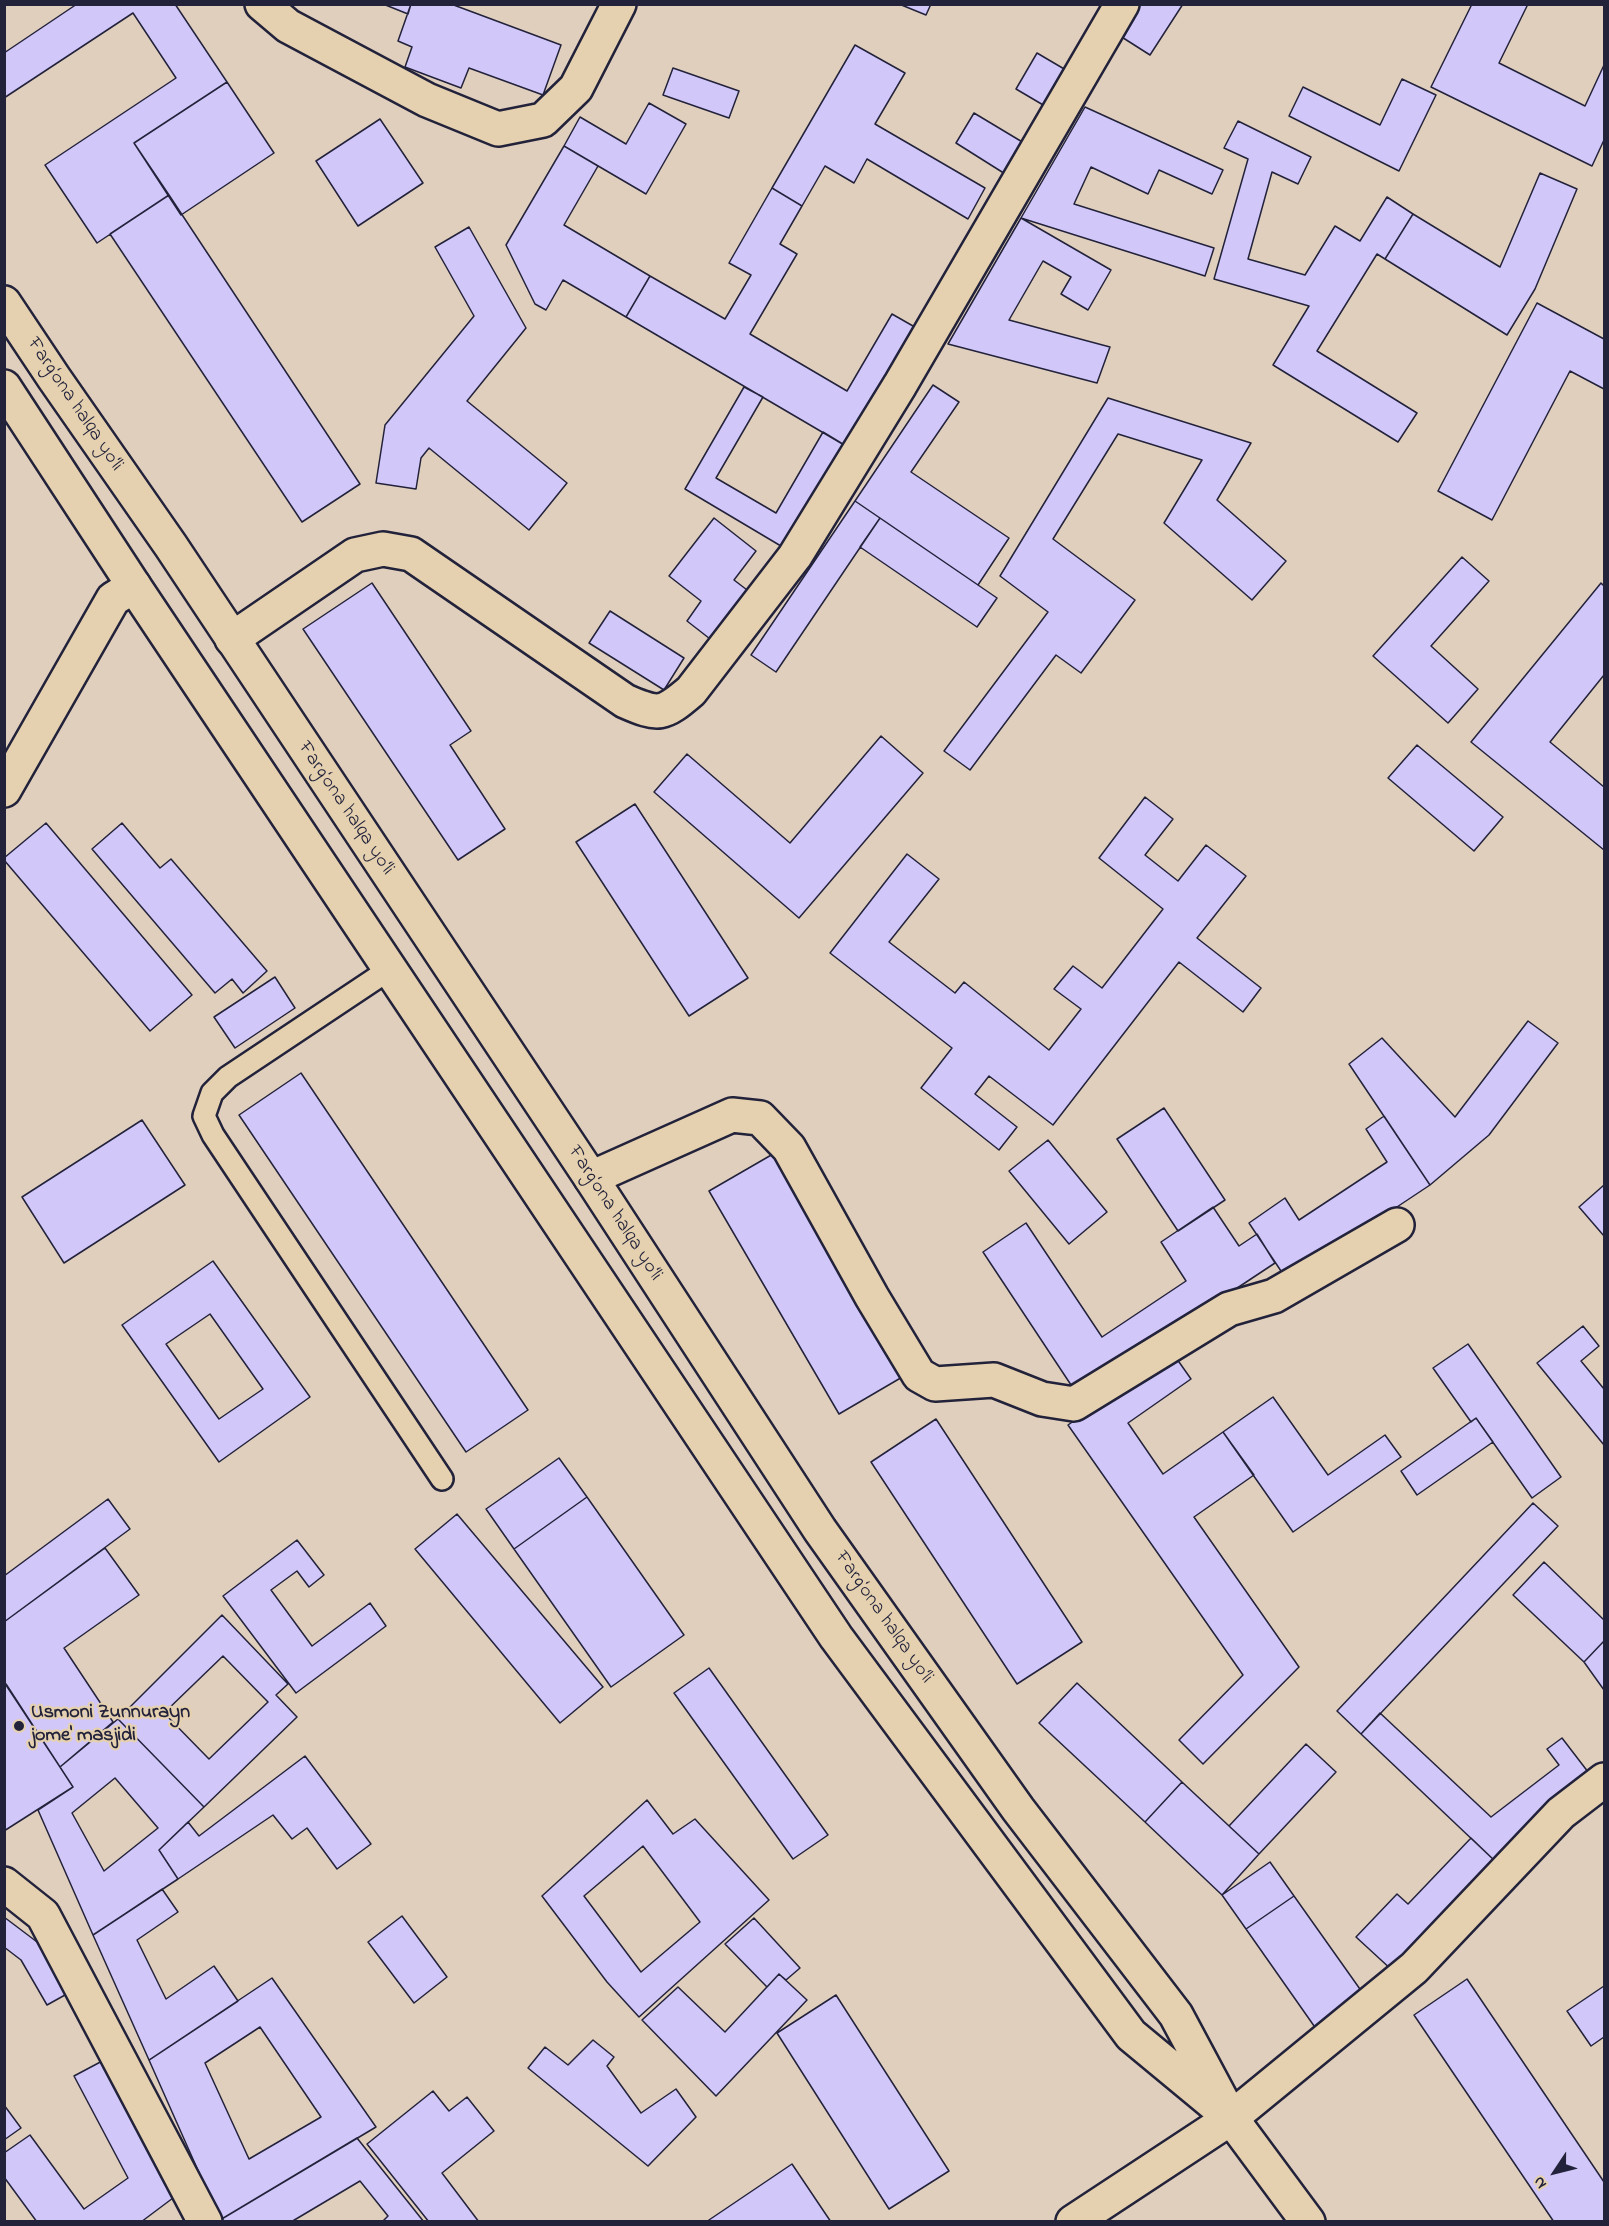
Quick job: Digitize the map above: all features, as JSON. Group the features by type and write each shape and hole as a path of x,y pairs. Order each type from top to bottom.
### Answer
{"main road":[{"path":"262,4 288,26 427,100 498,129 543,120 576,88 619,4"},
{"path":"232,639 355,555 383,549 411,554 625,701 649,711 671,708 691,691 795,556 900,385 1122,4"},
{"name":"Farg‘ona halqa yo‘li","path":"4,303 232,639 591,1178 820,1530 1018,1809 1176,2015 1231,2118 1308,2222"},
{"name":"Farg‘ona halqa yo‘li","path":"4,387 134,586 836,1637 1131,2035 1231,2118"},
{"path":"4,789 113,599 134,586"},
{"path":"591,1178 732,1115 760,1118 789,1148 872,1297 919,1375 936,1384 994,1380 1042,1399 1074,1404 1229,1310 1274,1296 1396,1225"},
{"path":"1072,2222 1231,2118 1414,1968 1561,1813 1605,1780"},
{"path":"4,1884 43,1915 205,2222"}],"lane":[{"path":"390,969 228,1077 212,1093 204,1116 213,1135 442,1479"}],"building":[{"path":"77,4 175,4 227,82 134,143 169,195 97,243 45,165 176,78 133,13 4,98 4,53"},
{"path":"383,4 411,4 408,14"},
{"path":"411,4 451,4 561,45 543,95 469,68 461,88 405,67 412,47 398,41"},
{"path":"899,4 931,4 926,15"},
{"path":"1137,4 1183,4 1150,55 1117,34"},
{"path":"1472,4 1528,4 1499,63 1585,106 1604,65 1604,140 1592,166 1431,87"},
{"path":"855,45 905,73 875,124 985,188 968,219 867,159 854,183 825,166 802,206 772,188"},
{"path":"1037,53 1071,73 1050,109 1016,89"},
{"path":"673,68 739,91 729,118 663,95"},
{"path":"1402,79 1436,95 1399,171 1289,116 1303,87 1380,125"},
{"path":"227,82 274,153 181,215 134,143"},
{"path":"649,103 686,124 646,194 564,146 580,117 626,144"},
{"path":"1085,107 1223,170 1212,194 1159,170 1148,194 1091,167 1074,204 1214,248 1205,276 1021,218"},
{"path":"974,113 1029,146 1010,177 956,143"},
{"path":"380,119 423,183 358,226 316,161"},
{"path":"1238,121 1311,157 1298,184 1272,172 1248,259 1305,275 1335,226 1360,241 1387,197 1413,214 1385,259 1377,254 1317,351 1417,413 1398,442 1273,365 1309,306 1214,279 1248,159 1224,148"},
{"path":"564,146 598,166 564,225 650,276 626,317 563,280 546,310 535,304 506,245"},
{"path":"1540,173 1577,189 1535,289 1507,335 1385,259 1413,214 1500,267"},
{"path":"772,188 802,206 780,244 797,254 750,334 847,391 892,314 920,330 851,449 626,317 650,276 725,319 751,275 729,263"},
{"path":"169,195 360,484 302,522 110,234"},
{"path":"1021,218 1111,270 1088,310 1061,294 1071,277 1043,261 1009,320 1110,347 1097,383 948,344"},
{"path":"469,227 526,328 467,401 567,483 529,530 429,448 421,458 416,489 376,483 385,425 474,316 435,247"},
{"path":"1537,303 1604,339 1604,389 1570,371 1492,520 1438,491"},
{"path":"933,385 959,402 911,472 1009,538 978,585 855,501"},
{"path":"744,387 763,397 716,478 776,513 823,432 851,449 791,552 685,489"},
{"path":"1108,398 1251,443 1217,500 1286,561 1252,600 1164,523 1202,460 1118,434 1053,539 1135,600 1081,673 1056,655 970,770 944,751 1048,612 1000,576"},
{"path":"855,501 880,518 776,672 751,655"},
{"path":"714,518 756,551 734,580 751,593 714,642 687,621 701,601 669,576"},
{"path":"880,518 997,598 977,627 860,547"},
{"path":"1462,557 1489,581 1431,646 1478,689 1448,723 1373,656"},
{"path":"372,583 471,731 450,745 505,829 458,860 303,629"},
{"path":"1601,583 1604,586 1604,675 1550,742 1604,787 1604,850 1471,742"},
{"path":"610,611 684,658 664,690 589,643"},
{"path":"881,736 923,773 799,918 654,792 687,754 790,843"},
{"path":"1417,745 1503,817 1474,851 1388,778"},
{"path":"1145,797 1173,819 1145,855 1178,881 1206,845 1246,876 1197,938 1261,988 1243,1012 1179,962 1053,1125 989,1076 975,1094 1017,1127 999,1150 921,1088 952,1048 830,953 907,854 939,879 889,942 955,993 964,982 1049,1050 1081,1009 1054,989 1073,966 1102,988 1163,909 1099,858"},
{"path":"635,804 748,978 689,1016 576,842"},
{"path":"46,823 192,995 150,1031 4,860"},
{"path":"122,823 160,868 171,859 267,971 243,993 232,979 215,993 92,849"},
{"path":"275,977 295,1008 235,1048 214,1017"},
{"path":"1528,1021 1558,1043 1489,1135 1430,1185 1349,1064 1382,1038 1455,1117"},
{"path":"301,1073 528,1410 466,1452 239,1115"},
{"path":"1164,1108 1225,1200 1178,1231 1117,1139"},
{"path":"1384,1116 1430,1185 1287,1280 1249,1223 1285,1198 1299,1220 1387,1162 1366,1129"},
{"path":"142,1120 185,1185 64,1263 22,1197"},
{"path":"1048,1140 1107,1212 1069,1244 1009,1171"},
{"path":"773,1154 904,1376 839,1414 709,1191"},
{"path":"1604,1185 1604,1236 1579,1207"},
{"path":"1213,1207 1239,1246 1257,1234 1275,1263 1077,1394 983,1252 1026,1223 1102,1337 1186,1281 1161,1242"},
{"path":"213,1261 310,1397 219,1462 122,1325","holes":["210,1314 263,1389 219,1419 166,1344"]},
{"path":"1583,1326 1599,1346 1581,1361 1604,1389 1604,1445 1537,1363"},
{"path":"1468,1344 1561,1477 1532,1498 1476,1418 1471,1422 1433,1368"},
{"path":"1172,1352 1191,1379 1128,1423 1163,1474 1223,1432 1254,1475 1194,1517 1299,1667 1203,1764 1179,1740 1243,1675 1068,1425"},
{"path":"1273,1397 1328,1475 1385,1435 1401,1457 1293,1532 1223,1432"},
{"path":"1476,1418 1493,1442 1417,1495 1401,1471"},
{"path":"936,1419 1082,1642 1017,1684 871,1462"},
{"path":"559,1458 587,1497 514,1549 486,1509"},
{"path":"587,1497 684,1635 611,1687 514,1549"},
{"path":"108,1499 130,1529 4,1622 4,1576"},
{"path":"1533,1503 1558,1526 1361,1734 1337,1711"},
{"path":"457,1514 603,1687 560,1723 415,1549"},
{"path":"297,1540 324,1575 309,1587 297,1571 271,1590 312,1646 370,1603 386,1626 296,1693 223,1596"},
{"path":"105,1548 139,1595 64,1648 113,1722 60,1767 4,1682 4,1622"},
{"path":"1544,1562 1604,1620 1604,1641 1584,1662 1513,1595"},
{"path":"222,1615 288,1684 276,1695 297,1717 204,1807 118,1719","holes":["223,1656 268,1702 209,1759 164,1713"]},
{"path":"1604,1641 1604,1690 1584,1662"},
{"path":"709,1668 828,1835 793,1859 674,1693"},
{"path":"1077,1683 1182,1782 1145,1822 1039,1723"},
{"name":"Usmoni Zunnurayn jome' masjidi","path":"6,1684 73,1787 4,1831 4,1685"},
{"path":"1380,1713 1491,1817 1559,1765 1547,1749 1562,1738 1595,1781 1496,1862 1361,1734"},
{"path":"118,1719 204,1807 159,1850 178,1879 93,1935 38,1810 73,1787 60,1767","holes":["115,1778 158,1828 104,1871 72,1813"]},
{"path":"1306,1744 1336,1772 1259,1854 1229,1826"},
{"path":"305,1756 371,1844 337,1869 307,1828 292,1839 273,1815 178,1879 159,1850 188,1822 199,1836"},
{"path":"1182,1782 1259,1854 1222,1895 1145,1822"},
{"path":"647,1800 673,1834 695,1819 769,1900 639,2017 607,1982 542,1896","holes":["643,1846 700,1922 641,1972 584,1896"]},
{"path":"1471,1838 1496,1862 1393,1971 1356,1937 1397,1894 1408,1904"},
{"path":"1270,1862 1294,1896 1246,1929 1222,1895"},
{"path":"162,1889 178,1912 137,1940 166,1999 214,1966 238,2001 149,2060 93,1935"},
{"path":"1294,1896 1367,1999 1319,2033 1246,1929"},
{"path":"402,1916 447,1977 414,2003 368,1942"},
{"path":"4,1917 53,1954 74,1990 47,2005 21,1960 4,1947"},
{"path":"754,1918 800,1968 786,1980 779,1974 767,1987 725,1944"},
{"path":"779,1974 807,2000 716,2096 642,2020 678,1987 725,2032"},
{"path":"272,1978 376,2127 220,2220 149,2060","holes":["260,2027 321,2117 249,2159 205,2063"]},
{"path":"1467,1979 1604,2182 1604,2222 1554,2222 1414,2015"},
{"path":"1604,1986 1604,2037 1591,2046 1567,2011"},
{"path":"836,1995 949,2171 889,2209 777,2033"},
{"path":"593,2040 614,2057 607,2066 641,2113 676,2089 696,2117 648,2166 528,2068 545,2047 568,2065"},
{"path":"106,2059 177,2195 141,2222 37,2222 4,2177 4,2153 30,2135 84,2209 128,2178 74,2076"},
{"path":"433,2091 449,2111 467,2097 494,2131 442,2173 479,2222 429,2222 367,2144"},
{"path":"4,2105 21,2128 4,2140"},
{"path":"357,2138 424,2222 382,2222 388,2216 360,2181 291,2222 221,2222 220,2220"},
{"path":"792,2164 831,2222 706,2222"}],"place":[{"name":"Usmoni Zunnurayn jome' masjidi","path":"19,1726"}]}
